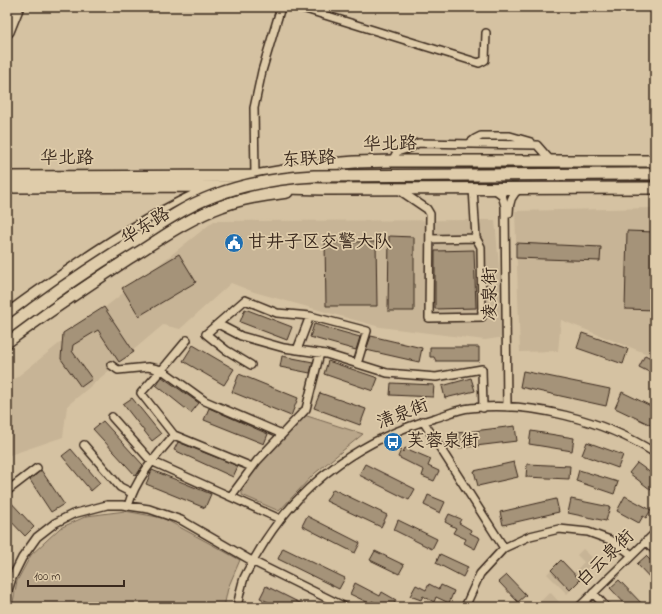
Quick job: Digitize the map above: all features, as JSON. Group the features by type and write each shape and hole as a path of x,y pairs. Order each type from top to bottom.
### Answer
{"highway":[{"name":"华北路","path":"7,177 255,176 319,165 392,161 655,161"},
{"name":"东联路","path":"7,328 84,273 174,216 212,196 263,181 314,176 655,174"},
{"name":"华北路","path":"7,187 216,186 323,189 655,188"},
{"name":"华东路","path":"10,310 148,219 216,186"},
{"name":"华东路","path":"7,342 89,284 188,221 222,206 247,199 273,194 323,189"}],"main road":[{"path":"7,24 14,7"}],"street":[{"path":"7,35 10,32 20,7"},
{"path":"255,176 254,108 262,71 280,7"},
{"path":"299,7 480,63 485,60 486,33"},
{"path":"392,161 397,152 410,148 418,143 537,144 551,161"},
{"path":"397,188 427,209 430,214 429,318 482,317 481,247 476,238 474,188"},
{"name":"凌泉街","path":"492,188 502,195 505,206 509,407"},
{"name":"凌泉街","path":"509,407 509,206 513,195 521,188"},
{"path":"430,240 476,238"},
{"path":"251,365 226,350 206,334 245,300 278,313 310,316 367,331 357,364"},
{"path":"296,350 310,316"},
{"path":"218,324 242,336 284,348 320,353 387,373 436,377 482,369 483,408"},
{"path":"187,340 141,393 174,435 252,467"},
{"path":"231,496 252,467 306,409 320,353"},
{"path":"111,365 118,370 148,367 162,370 205,401 282,434"},
{"name":"清泉街","path":"237,607 244,579 252,561 280,519 313,483 342,460 377,440 423,422 469,408 509,407 568,416 600,425 655,453"},
{"path":"112,417 152,461 280,519"},
{"path":"423,422 504,548"},
{"path":"128,506 132,493 152,461 174,435"},
{"path":"84,445 120,487 132,493"},
{"path":"7,492 37,468"},
{"path":"7,594 12,578 22,558 37,537 55,523 74,514 107,505 149,509 181,520 252,561 345,607"},
{"path":"465,607 480,574 504,548 530,536 559,529 588,532 613,541 632,555"},
{"name":"白云泉街","path":"579,607 655,533"},
{"path":"646,542 655,551"},
{"path":"593,594 606,607"}],"shaded area":[{"path":"655,208 655,357 561,320 558,351 520,352 515,211"},
{"path":"495,220 505,337 485,340 380,327 254,292 231,283 180,329 163,325 67,406 63,437 7,456 7,385 214,221"},
{"path":"304,415 363,434 314,474 279,511 242,495 242,487 264,458"},
{"path":"125,511 163,518 240,560 228,588 224,607 12,607 17,581 31,555 60,528 87,516"},
{"path":"583,549 598,563 567,594 547,574 561,560 574,573 584,562 577,555"},
{"path":"550,592 559,602 554,607 535,607"}],"building":[{"path":"627,231 655,232 655,310 625,309"},
{"path":"389,236 414,237 414,311 388,311"},
{"path":"325,242 376,242 377,306 326,306"},
{"path":"516,243 601,247 600,261 516,258"},
{"path":"474,250 476,308 435,309 435,251"},
{"path":"179,254 196,282 139,316 122,288"},
{"path":"104,307 134,352 119,362 98,330 73,345 72,351 92,379 81,387 61,359 63,333"},
{"path":"245,309 292,327 287,340 240,322"},
{"path":"314,324 360,337 356,350 310,337"},
{"path":"582,333 628,349 623,364 577,348"},
{"path":"371,336 422,348 419,362 366,350"},
{"path":"193,345 234,369 224,385 183,361"},
{"path":"430,347 479,347 479,361 436,361 434,357 430,357"},
{"path":"645,355 655,360 655,375 639,367"},
{"path":"282,356 313,362 310,373 280,367"},
{"path":"328,361 378,378 373,391 324,374"},
{"path":"523,371 610,389 606,406 520,387"},
{"path":"239,374 298,398 291,416 232,392"},
{"path":"162,377 199,403 191,413 156,385"},
{"path":"471,378 475,391 445,398 442,386"},
{"path":"391,383 434,385 433,397 390,395"},
{"path":"622,392 655,408 655,427 615,408"},
{"path":"320,393 366,409 360,425 314,408"},
{"path":"132,398 161,434 152,441 123,404"},
{"path":"209,408 268,434 264,444 204,420"},
{"path":"103,421 143,465 136,476 93,429"},
{"path":"515,426 517,441 459,448 457,433"},
{"path":"531,431 574,438 572,451 529,444"},
{"path":"178,442 238,466 233,477 174,450"},
{"path":"587,442 623,455 618,468 582,455"},
{"path":"405,448 431,459 428,466 439,471 434,481 422,476 424,470 398,457 401,450 403,452"},
{"path":"71,449 100,483 91,491 62,456"},
{"path":"514,462 518,477 478,486 474,471"},
{"path":"637,463 655,476 655,493 629,473"},
{"path":"365,464 415,489 409,500 359,475"},
{"path":"527,464 570,466 569,479 526,477"},
{"path":"41,470 64,504 51,512 30,480"},
{"path":"152,470 211,494 205,508 146,484"},
{"path":"579,470 618,482 614,494 576,481"},
{"path":"333,489 387,515 381,527 326,501"},
{"path":"428,495 445,502 440,513 424,505"},
{"path":"625,496 651,510 646,518 643,516 639,523 617,511"},
{"path":"7,498 34,527 25,536 7,517"},
{"path":"556,499 559,512 503,525 500,512"},
{"path":"571,499 610,507 606,521 568,513"},
{"path":"449,514 461,519 459,523 471,530 470,533 480,538 475,549 464,543 466,539 453,533 456,528 445,522"},
{"path":"307,516 360,543 355,553 302,526"},
{"path":"398,520 437,539 432,549 394,530"},
{"path":"283,548 345,578 339,589 278,559"},
{"path":"375,551 404,565 399,574 370,560"},
{"path":"440,554 468,567 463,577 436,563"},
{"path":"646,556 655,565 655,583 637,564"},
{"path":"561,560 580,580 570,590 551,570"},
{"path":"507,575 526,595 518,602 499,582"},
{"path":"619,580 645,607 628,607 610,588"},
{"path":"355,583 380,596 382,592 396,600 393,607 384,607 372,601 371,604 350,594"},
{"path":"429,584 439,589 441,585 454,591 449,603 436,597 434,602 423,596 421,600 410,596 416,585 426,590"},
{"path":"266,586 308,607 278,607 260,598"}],"place":[{"name":"甘井子区交警大队","path":"234,243"},
{"name":"芙蓉泉街","path":"393,442"}]}
